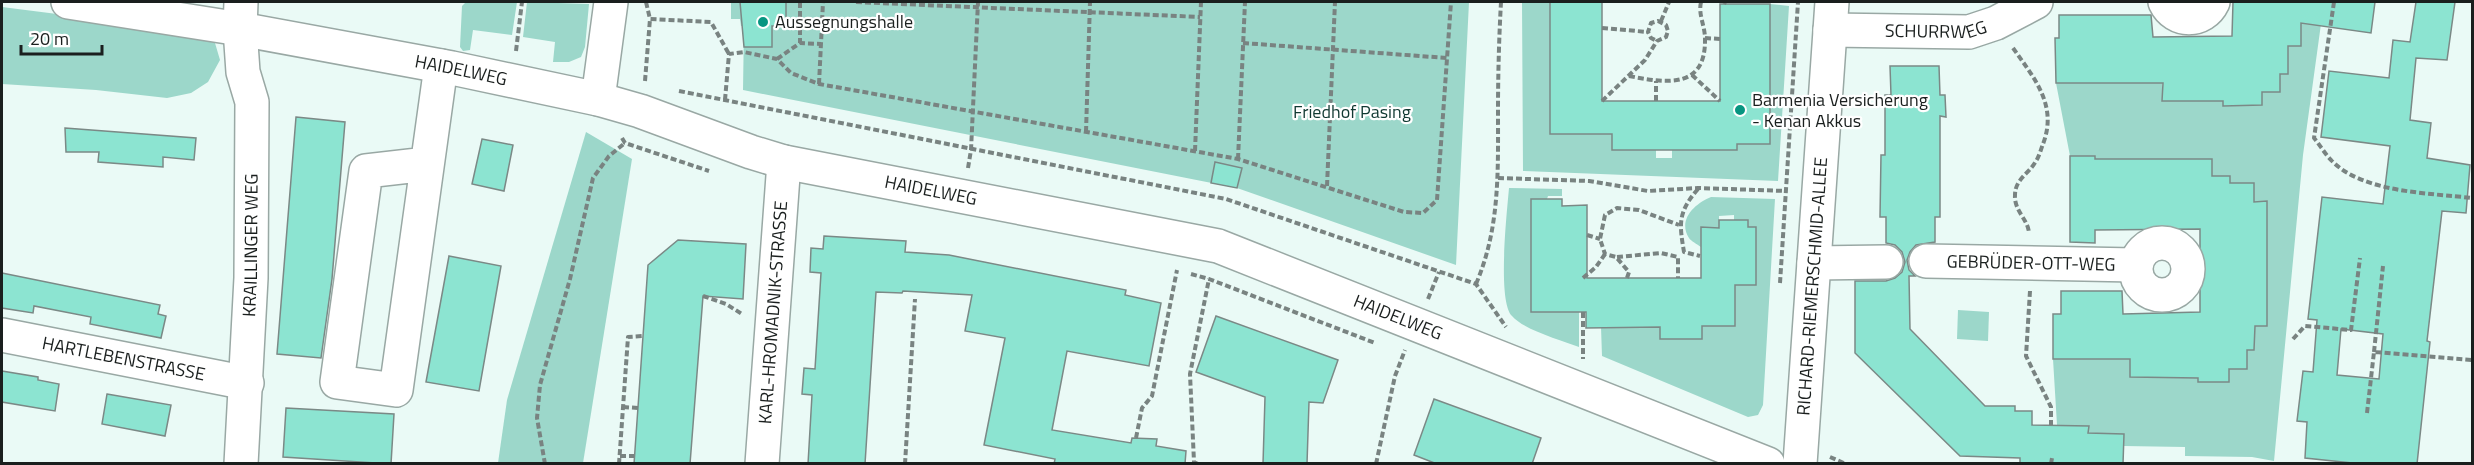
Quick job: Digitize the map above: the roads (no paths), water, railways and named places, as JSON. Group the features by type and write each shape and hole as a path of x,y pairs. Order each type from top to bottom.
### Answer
{"street":[{"name":"HAIDELWEG","path":"68,2 240,15 441,66 598,99 784,162 1218,246 1768,464"},
{"path":"598,99 611,2"},
{"name":"SCHURRWEG","path":"1831,16 1969,32 1996,23 2036,2"},
{"path":"2165,2 2172,12 2188,18 2205,13 2213,2"},
{"name":"KRAILLINGER WEG","path":"240,15 243,72 252,102 251,278 241,464"},
{"name":"RICHARD-RIEMERSCHMID-ALLEE","path":"1800,464 1831,16"},
{"path":"427,164 366,171 337,382 396,390 441,66"},
{"name":"KARL-HROMADNIK-STRASSE","path":"762,464 784,162"},
{"name":"GEBRÜDER-OTT-WEG","path":"1926,261 2135,265"},
{"path":"1814,263 1886,262"},
{"name":"HARTLEBENSTRASSE","path":"2,335 247,383"}],"place":[{"name":"Aussegnungshalle","path":"763,22"},
{"name":"Barmenia Versicherung - Kenan Akkus","path":"1740,110"}],"park label":[{"name":"Friedhof Pasing","path":"1352,112"}]}
